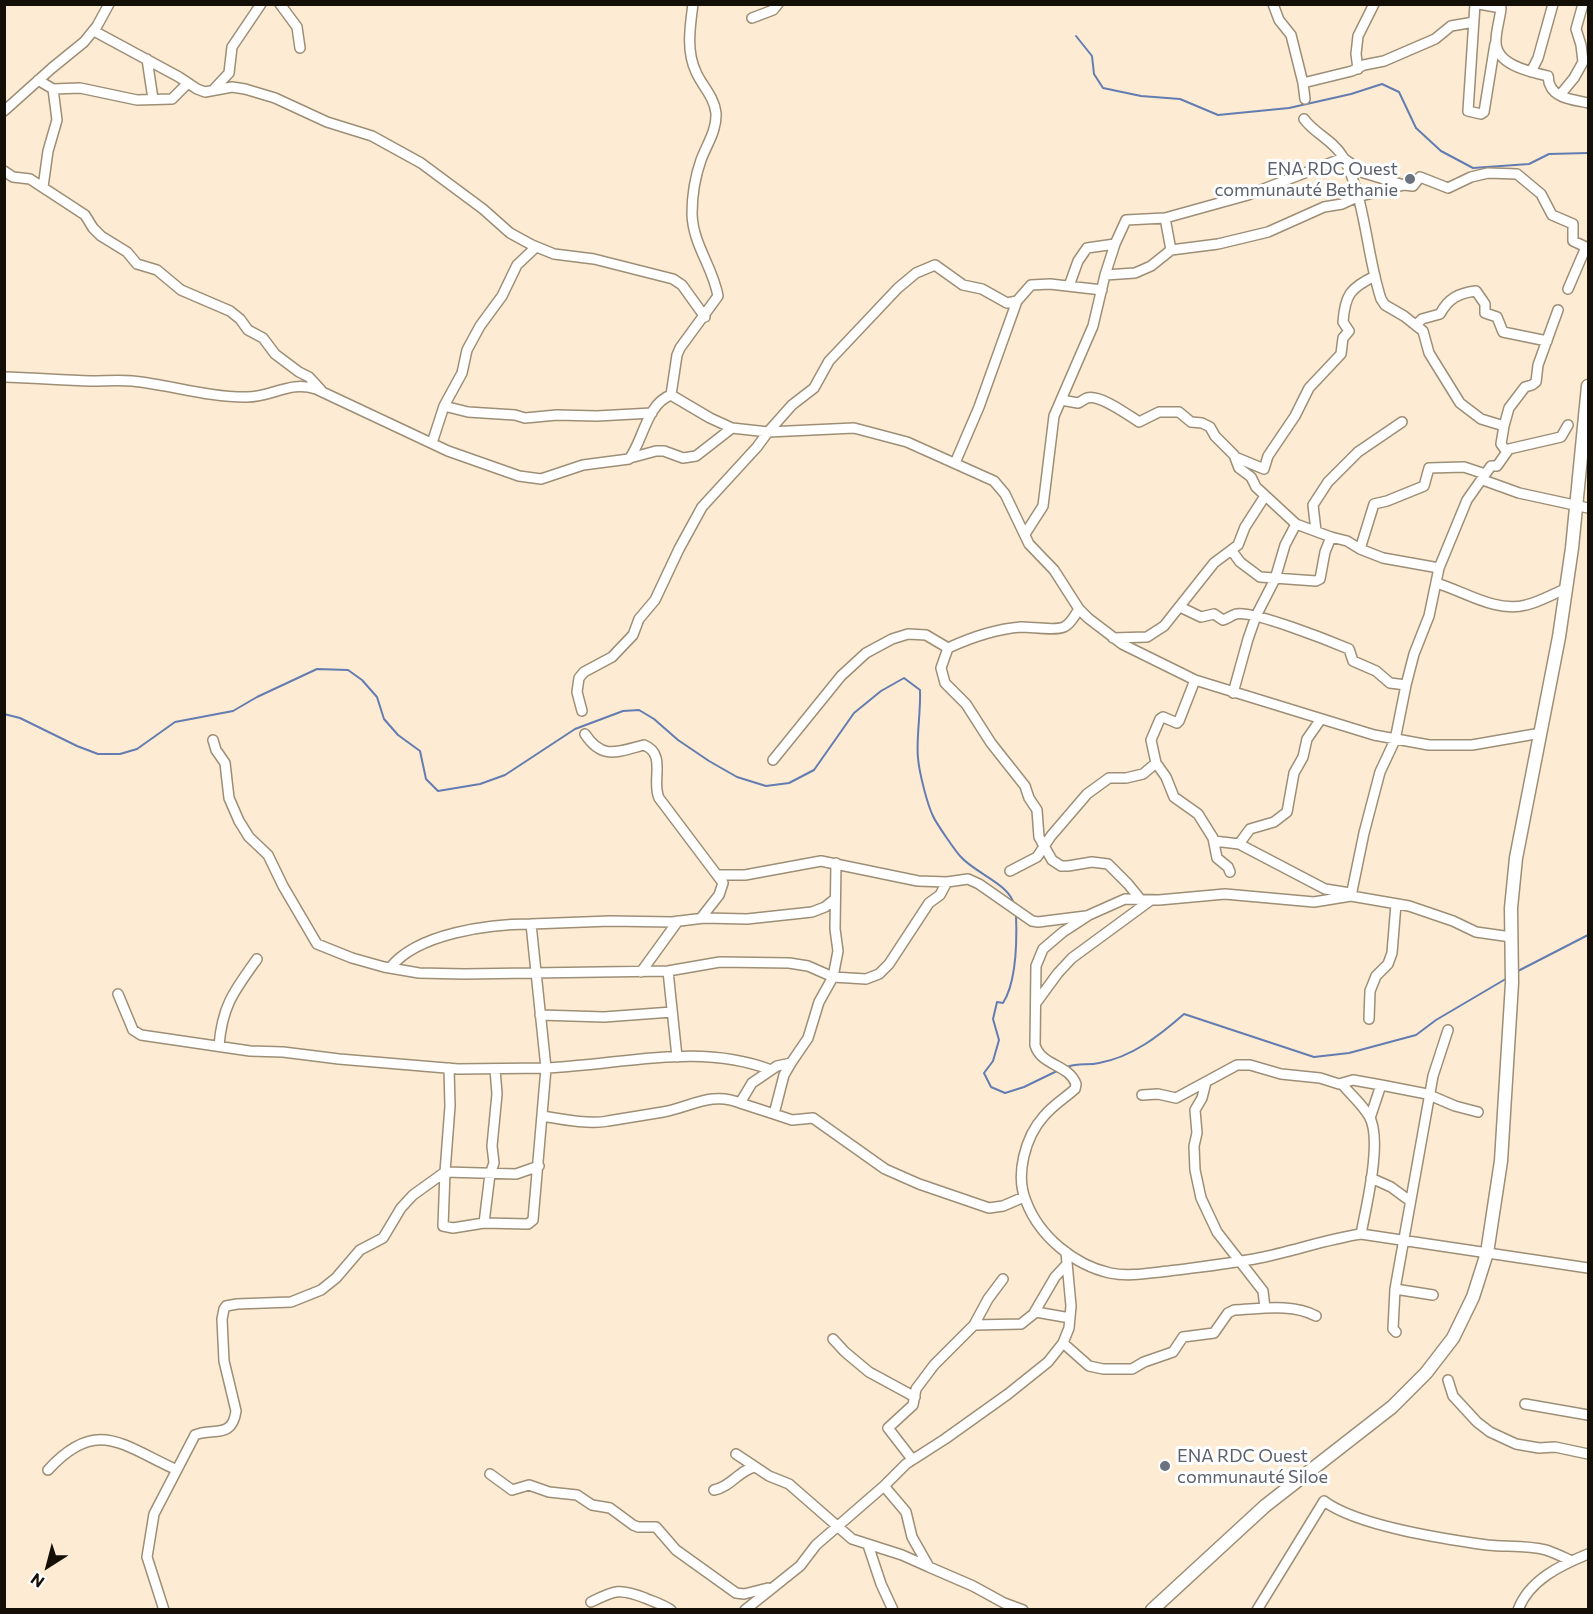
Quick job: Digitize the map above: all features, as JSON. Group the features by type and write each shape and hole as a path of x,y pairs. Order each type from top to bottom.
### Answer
{"main road":[{"path":"1156,1608 1265,1506 1392,1407 1426,1373 1453,1338 1473,1297 1487,1253 1501,1161 1512,983 1511,908 1516,858 1541,734 1572,548 1575,505 1586,427 1588,386"}],"street":[{"path":"4,111 84,42 94,31 109,4"},
{"path":"212,91 229,74 232,47 261,4"},
{"path":"280,4 297,27 300,48"},
{"path":"671,395 680,348 717,300 717,292 696,240 692,213 697,172 714,129 716,111 709,93 696,74 690,55 693,4"},
{"path":"752,18 773,10 778,4"},
{"path":"1273,4 1279,20 1291,35 1305,99"},
{"path":"1358,69 1356,51 1358,36 1374,4"},
{"path":"1475,4 1468,111 1481,114 1484,112 1501,6 1479,4"},
{"path":"1531,72 1538,58 1553,4"},
{"path":"1560,95 1583,62 1576,29 1583,4"},
{"path":"1303,82 1358,69 1421,46 1436,39 1451,26 1474,22"},
{"path":"94,31 197,89 212,91 232,87 244,88 275,98 327,122 372,135 421,163 483,209 510,233 554,254 594,259 673,279 682,285 705,317"},
{"path":"1495,44 1500,54 1514,67 1549,77 1550,85 1560,95 1588,103"},
{"path":"147,59 153,99"},
{"path":"38,80 53,89 80,88 137,100 172,99 188,83"},
{"path":"43,187 48,151 57,120 53,89"},
{"path":"4,102 18,98"},
{"path":"1304,119 1311,128 1333,144 1343,158 1357,197 1383,303 1424,333 1431,357 1460,403 1481,420 1504,426"},
{"path":"1343,158 1364,173 1404,185 1413,186 1420,177 1445,187 1451,187 1471,177 1488,173 1511,173 1525,179 1541,194 1550,213 1573,224 1574,241 1586,248 1568,289"},
{"path":"1025,534 1043,506 1052,423 1093,326 1105,275 1126,220 1165,218 1248,195 1343,158"},
{"path":"4,171 13,177 27,178 87,217 101,236 125,251 137,264 160,272 181,290 237,316 246,329 261,336 275,354 309,377 322,392"},
{"path":"1105,275 1135,273 1151,266 1171,250 1218,244 1268,232 1324,207 1342,204 1357,197 1404,185"},
{"path":"1165,218 1171,250"},
{"path":"1069,286 1078,261 1087,248 1115,244"},
{"path":"432,443 444,406 462,373 467,350 501,296 513,271 536,247"},
{"path":"582,711 577,692 579,678 584,672 612,657 633,635 640,616 655,600 698,512 792,405 814,388 829,361 898,288 916,273 934,265 963,285 982,290 1003,302 1017,301"},
{"path":"1256,487 1263,477 1268,456 1299,410 1309,388 1341,354 1343,338 1349,331 1343,322 1345,302 1360,284 1375,276"},
{"path":"955,463 979,407 1017,301 1031,285 1050,284 1102,290"},
{"path":"1416,325 1422,319 1440,314 1446,302 1466,292 1476,291 1485,304 1485,313 1497,317 1503,332 1547,341"},
{"path":"1506,451 1501,444 1509,408 1525,387 1536,382 1538,365 1558,310"},
{"path":"4,377 134,381 216,396 262,396 298,385 311,387 476,462 536,479 583,465 629,459 656,451 664,451 683,458 696,456 732,428"},
{"path":"629,459 652,413 663,399 671,395"},
{"path":"671,395 732,428 768,432 854,428 907,442 998,484 1033,548 1058,575 1079,609 1113,638 1195,680 1395,740 1451,746 1541,734"},
{"path":"1061,400 1078,403 1086,398 1092,398 1118,408 1139,422 1159,412 1179,412 1191,422 1202,423 1210,427 1213,434 1235,457 1239,468 1253,479 1256,487 1296,524 1347,541 1360,549 1391,560 1438,568"},
{"path":"444,406 468,412 515,415 525,418 652,413"},
{"path":"1316,531 1313,505 1328,482 1359,452 1402,422"},
{"path":"1351,895 1380,772 1395,740 1414,654 1429,616 1438,568 1463,508 1491,466 1497,466 1506,451 1561,437 1568,425"},
{"path":"1235,457 1264,469"},
{"path":"1360,549 1369,514 1375,502 1387,501 1424,486 1429,468 1464,467 1519,493 1588,508"},
{"path":"1113,638 1147,637 1156,633 1180,607 1214,563 1233,551 1265,496"},
{"path":"1233,693 1243,652 1256,616 1275,579 1285,545 1296,524"},
{"path":"1233,551 1240,562 1260,576 1312,582 1320,579 1325,552 1331,537"},
{"path":"1436,582 1489,603 1511,607 1528,605 1565,589"},
{"path":"1180,607 1201,617 1214,614 1226,621 1235,614 1256,616 1319,636 1349,649 1355,663 1376,671 1390,683 1406,685"},
{"path":"1079,609 1070,623 1063,628 1005,629 972,637 948,648 942,668 945,682 966,704 991,743 1025,786 1036,810 1037,831 1052,860 1061,866 1092,862 1108,864 1146,900"},
{"path":"773,760 841,676 866,653 892,639 908,634 926,635 948,648"},
{"path":"1195,680 1179,722 1163,717 1151,740 1156,763 1166,777 1174,797 1196,811 1214,841 1217,858 1228,867 1230,872"},
{"path":"1239,844 1250,829 1274,822 1287,812 1290,787 1303,757 1307,739 1321,719"},
{"path":"585,734 594,746 603,752 620,751 644,745 652,750 658,765 656,787 659,798 723,883 722,888 701,918"},
{"path":"213,740 216,750 225,763 229,798 239,821 249,837 268,855 283,886 317,944 352,958 390,968 429,973 641,972 668,971 720,962 793,963 808,966 833,977 866,979 879,974 894,956 929,903 940,895 947,882"},
{"path":"1010,871 1037,857 1051,836 1087,794 1108,778 1126,778 1143,774 1156,763"},
{"path":"1214,841 1239,844 1325,889 1417,908 1476,932 1511,938"},
{"path":"718,875 745,875 813,861 836,863 918,881 973,880 1032,921 1089,915"},
{"path":"774,1114 784,1075 808,1038 819,1002 833,977 838,951 835,899 836,863"},
{"path":"1351,895 1320,902 1225,894 1146,900 1125,899 1089,915 1043,949 1036,966 1035,1045 1042,1057 1071,1075 1076,1084 1075,1089 1042,1118 1029,1139 1022,1173 1022,1190 1040,1226 1066,1252 1083,1264 1122,1275 1240,1262 1362,1234 1588,1268"},
{"path":"390,968 405,952 434,938 502,925 678,921 701,918 747,919 812,912 825,907 835,899"},
{"path":"1036,1004 1072,958 1146,900"},
{"path":"1369,1019 1370,991 1376,976 1388,964 1392,953 1396,904"},
{"path":"641,972 678,921"},
{"path":"449,1068 450,1106 443,1226 458,1228 484,1223 531,1222 539,1166 546,1068 531,924"},
{"path":"219,1046 222,1017 228,1002 257,959"},
{"path":"668,971 677,1057"},
{"path":"118,994 130,1024 137,1033 250,1051 283,1052 449,1068 495,1069 582,1067 700,1056 742,1060 771,1070"},
{"path":"540,1015 604,1017 672,1012"},
{"path":"1396,1332 1393,1329 1395,1289 1403,1241 1434,1071 1448,1030"},
{"path":"740,1103 752,1083 771,1070 790,1063"},
{"path":"1142,1095 1158,1094 1176,1098 1237,1065 1247,1064 1281,1074 1320,1078 1342,1084 1353,1080 1381,1085 1430,1096 1478,1112"},
{"path":"484,1223 494,1158 492,1146 497,1094 495,1069"},
{"path":"1206,1083 1202,1098 1195,1110 1197,1133 1194,1150 1195,1174 1201,1198 1215,1228 1263,1290 1265,1308"},
{"path":"1342,1084 1370,1118 1374,1137 1371,1178 1362,1234"},
{"path":"1370,1118 1381,1085"},
{"path":"542,1116 607,1122 617,1118 665,1112 713,1098 740,1103 792,1120 813,1118 888,1171 978,1205 995,1207 1024,1197"},
{"path":"164,1610 147,1557 154,1514 195,1435 199,1432 218,1433 230,1426 235,1418 236,1411 224,1361 222,1319 226,1306 291,1302 321,1290 336,1278 360,1250 383,1238 400,1208 413,1195 445,1173 516,1174 539,1166"},
{"path":"1371,1178 1391,1187 1410,1201"},
{"path":"745,1610 800,1566 816,1545 912,1459 945,1439 1043,1367 1063,1343 1070,1318 1066,1252"},
{"path":"974,1324 1022,1323 1034,1313 1055,1277 1067,1264"},
{"path":"912,1459 888,1428 913,1405 916,1389 934,1365 974,1324 1003,1279"},
{"path":"1395,1289 1433,1295"},
{"path":"1063,1343 1089,1366 1103,1369 1132,1369 1144,1362 1173,1352 1183,1336 1214,1332 1230,1312 1265,1308 1305,1310 1316,1316"},
{"path":"1034,1313 1070,1318"},
{"path":"833,1339 869,1372 915,1397"},
{"path":"1448,1380 1453,1396 1477,1422 1490,1432 1516,1444 1539,1448 1555,1447 1588,1454"},
{"path":"1525,1404 1588,1415"},
{"path":"48,1470 75,1446 98,1439 124,1444 177,1470"},
{"path":"736,1454 755,1467 789,1484 852,1539 902,1555 1023,1610"},
{"path":"714,1490 726,1486 746,1469 755,1467"},
{"path":"490,1474 512,1490 529,1485 549,1492 577,1495 592,1505 610,1508 633,1525 656,1527 676,1550 736,1593 744,1594 771,1588"},
{"path":"884,1486 906,1512 912,1537 929,1567"},
{"path":"1257,1610 1324,1501 1367,1521 1449,1539 1488,1545 1537,1548 1572,1561"},
{"path":"868,1545 881,1584 893,1610"},
{"path":"1518,1610 1520,1602 1542,1578 1588,1554"},
{"path":"591,1602 625,1590 659,1602 671,1610"}],"waterway":[{"path":"1076,36 1092,56 1094,74 1103,88 1141,96 1180,99 1218,115 1289,108 1351,94 1382,84 1399,92 1416,128 1441,151 1473,168 1529,164 1549,154 1588,153"},
{"path":"4,714 20,718 98,754 120,754 137,749 175,722 233,711 317,669 348,670 362,680 377,697 384,719 398,735 420,751 426,779 438,791 480,784 505,775 575,729 623,711 639,710 709,761 737,777 766,786 789,783 814,770 854,713 881,691 904,678 920,690 918,758 928,804 933,816 961,857 1000,885 1014,905"},
{"path":"1016,914 1014,972 1003,1003 997,1002 993,1019 999,1040 993,1061 984,1073 991,1087 1005,1093 1024,1087 1059,1070"},
{"path":"1516,972 1588,935"},
{"path":"1067,1067 1099,1063 1123,1056 1155,1038 1184,1014 1314,1057 1349,1053 1416,1035 1436,1020 1509,977"}],"place":[{"name":"ENA RDC Ouest communauté Bethanie","path":"1410,179"},
{"name":"ENA RDC Ouest communauté Siloe","path":"1165,1466"}]}
